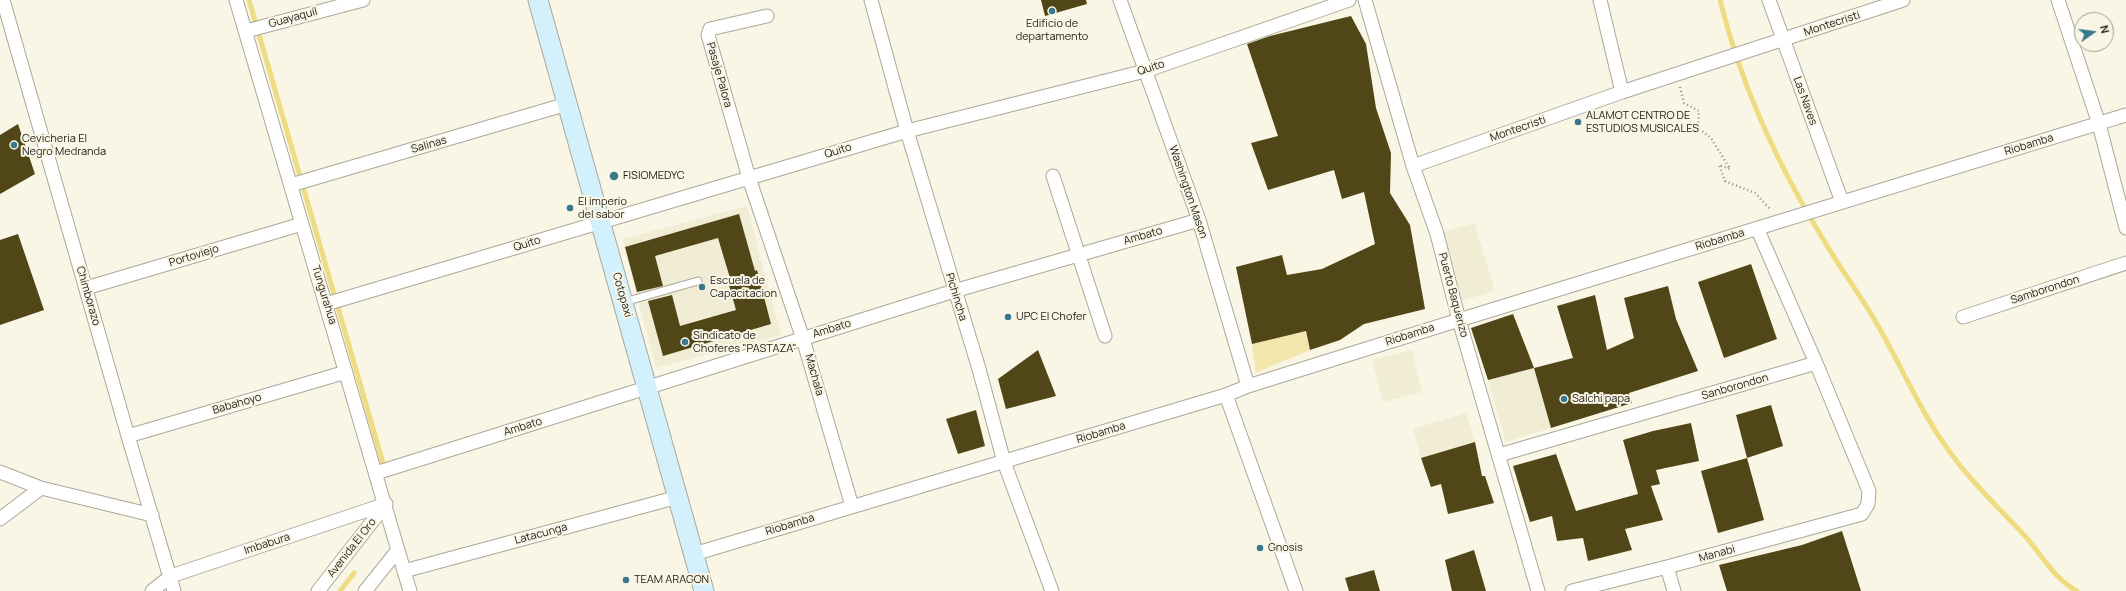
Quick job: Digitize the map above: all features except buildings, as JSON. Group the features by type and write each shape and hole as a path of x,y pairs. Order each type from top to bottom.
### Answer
{"street":[{"name":"Chimborazo","path":"3,0 128,436 171,576 174,591"},
{"name":"Tungurahua","path":"236,0 377,472 410,591"},
{"name":"Guayaquil","path":"246,31 363,0"},
{"name":"Cotopaxi","path":"538,0 704,591"},
{"name":"Pichincha","path":"871,0 907,131 954,291 979,369 1004,462 1052,591"},
{"name":"Washington Mason","path":"1120,0 1199,220 1248,386"},
{"name":"Quito","path":"327,304 907,131 1145,71 1349,0"},
{"name":"Puerto Baquerizo","path":"1365,0 1413,166 1438,234 1459,320 1538,591"},
{"path":"1600,0 1622,92"},
{"name":"Las Naves","path":"1769,0 1842,202"},
{"name":"Montecristi","path":"1413,166 1622,92 1903,0"},
{"path":"2058,0 2099,124 2126,228"},
{"name":"Pasaje Palora","path":"749,178 708,35 710,30 767,16"},
{"name":"Salinas","path":"292,185 568,104"},
{"name":"Riobamba","path":"694,554 1226,395 1248,386 1459,320 2126,115"},
{"path":"1053,176 1104,336"},
{"name":"Machala","path":"749,178 803,338 852,506"},
{"name":"Ambato","path":"377,472 954,291 1199,220"},
{"name":"Portoviejo","path":"86,288 302,224"},
{"path":"1757,228 1816,363"},
{"name":"Samborondon","path":"1963,317 2126,263"},
{"name":"Sanborondon","path":"1499,455 1816,363"},
{"name":"Manabi","path":"1572,591 1862,514 1868,504 1869,491 1816,363"},
{"name":"Babahoyo","path":"128,436 346,372"},
{"path":"1226,395 1296,591"},
{"path":"0,472 41,488 152,515"},
{"path":"0,518 41,488"},
{"name":"Latacunga","path":"404,571 678,498"},
{"name":"Imbabura","path":"152,591 171,576 386,504"},
{"name":"Avenida El Oro","path":"318,591 386,504"},
{"path":"365,591 398,550"},
{"path":"1667,567 1674,591"}],"lane":[{"path":"623,302 698,281"}],"path":[{"path":"1677,75 1684,103 1699,112 1698,128 1711,138 1730,169 1719,165 1725,180 1755,193 1780,221"}],"shaded area":[{"name":"Escuela de Capacitacion","path":"747,206 781,335 656,368 622,239"},
{"path":"1474,223 1495,291 1458,302 1437,234"},
{"path":"1305,330 1310,350 1256,373 1252,344"},
{"path":"1412,350 1422,392 1383,402 1372,360"},
{"path":"1534,368 1551,428 1506,442 1488,380"},
{"path":"1466,413 1475,442 1421,458 1413,429"}],"waterway":[{"path":"249,0 385,470"},
{"path":"1720,0 1750,95 1777,156 1832,254 1865,303 1921,407 1952,455 1969,476 2025,536 2055,574 2077,591"},
{"path":"340,591 354,573"}],"place":[{"name":"Edificio de departamento","path":"1052,11"},
{"name":"ALAMOT CENTRO DE ESTUDIOS MUSICALES","path":"1578,122"},
{"name":"Cevicheria El Negro Medranda","path":"14,145"},
{"name":"FISIOMEDYC","path":"614,176"},
{"name":"El imperio del sabor","path":"570,208"},
{"name":"Escuela de Capacitacion","path":"702,287"},
{"name":"UPC El Chofer","path":"1008,317"},
{"name":"Sindicato de Choferes \"PASTAZA\"","path":"685,342"},
{"name":"Salchi papa","path":"1564,399"},
{"name":"Gnosis","path":"1260,548"},
{"name":"TEAM ARAGON","path":"626,580"}]}
